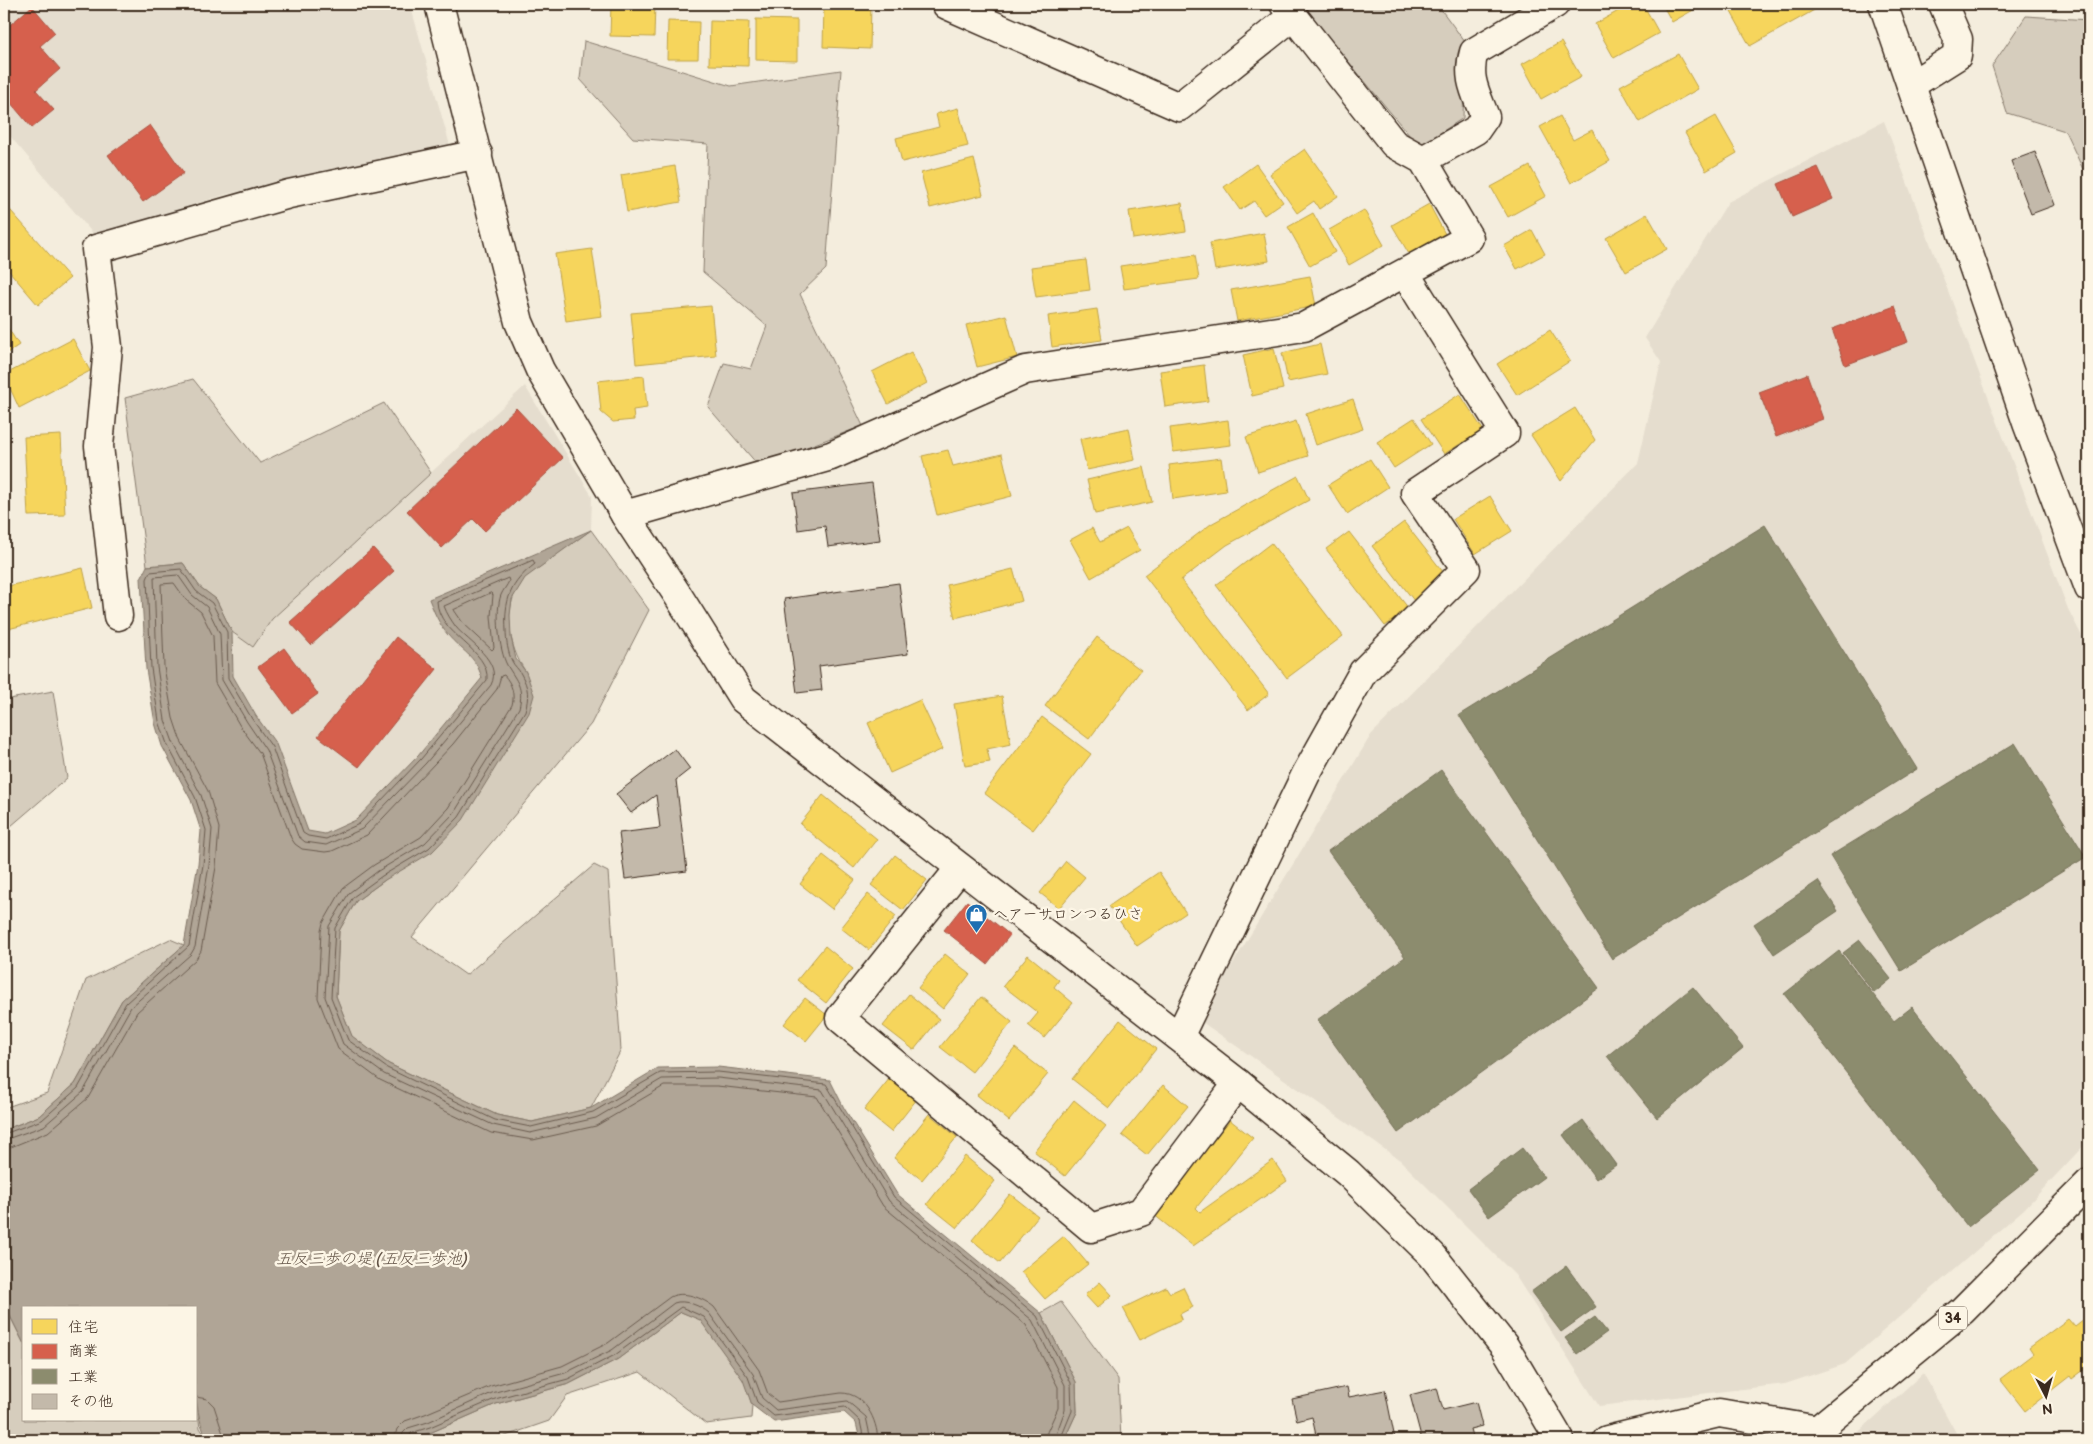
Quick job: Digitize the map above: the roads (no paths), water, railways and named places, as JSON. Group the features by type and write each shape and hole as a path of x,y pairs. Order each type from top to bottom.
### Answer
{"main road":[{"path":"438,4 478,154 519,322 540,370 625,515 743,699 1238,1083 1348,1173 1432,1255 1506,1347 1560,1440"},
{"path":"625,515 831,456 1025,370 1304,327 1469,238 1423,160 1394,144 1289,9 1179,107 947,4"},
{"path":"1423,160 1476,130 1485,117 1473,84 1470,66 1474,52 1555,4"},
{"path":"1883,4 2027,423 2089,588"},
{"path":"1911,85 1957,56 1958,39 1943,4"},
{"path":"118,616 99,446 108,347 96,249 289,194 478,154"},
{"path":"1179,1037 1306,774 1363,672 1466,569 1415,493 1505,433 1405,273"},
{"path":"960,868 840,1018 1091,1228 1141,1212 1238,1083"},
{"name":"34","path":"1812,1435 1962,1311 2089,1183"},
{"path":"1607,1440 1719,1413 1812,1435"}],"water":[{"name":"五反三歩の堤 (五反三歩池)","path":"591,530 525,578 512,599 510,615 511,637 516,659 526,672 534,695 529,713 463,820 432,852 385,880 356,901 339,931 336,996 352,1036 389,1064 497,1115 532,1122 591,1108 658,1068 718,1067 830,1080 844,1108 897,1194 1041,1313 1076,1382 1077,1412 1064,1440 860,1440 856,1423 844,1412 774,1422 752,1405 743,1380 700,1320 681,1312 618,1359 569,1384 496,1404 432,1432 406,1440 208,1440 198,1411 198,1306 22,1306 22,1340 7,1310 4,1297 4,1130 39,1116 75,1084 122,1000 184,945 198,864 201,831 191,800 162,746 155,723 146,669 141,578 147,566 183,563 200,587 216,599 232,632 233,676 256,716 276,744 308,831 325,834 356,820 418,756 482,678 472,658 453,641 442,627 429,599"}],"place":[{"name":"ヘアーサロンつるひさ","path":"977,933"}]}
